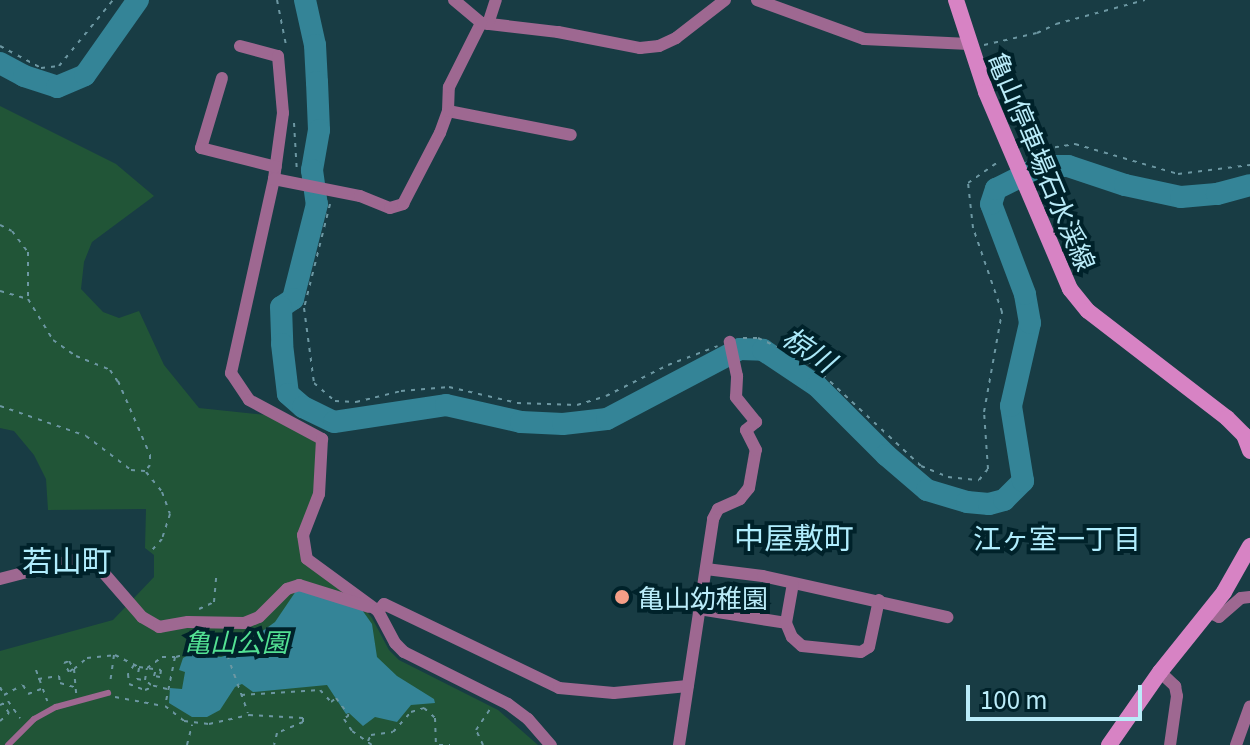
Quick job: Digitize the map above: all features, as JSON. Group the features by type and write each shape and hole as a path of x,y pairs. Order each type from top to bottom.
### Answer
{"main road":[{"name":"亀山停車場石水渓線","path":"956,0 1002,132 1070,289 1088,311 1227,418 1244,435 1250,451"},
{"path":"1109,745 1160,672 1224,592 1250,546"}],"street":[{"path":"454,0 485,23 650,47 676,38 725,0"},
{"path":"222,78 201,148 296,182 333,189 390,208 403,204 448,111 449,87 496,0"},
{"path":"757,0 864,39 969,44"},
{"path":"240,46 274,53 280,61 283,113 275,173 231,373 249,400 322,439 319,494 304,526 304,551 312,565 345,585 375,609 395,643 404,652 508,704 528,719 551,745"},
{"path":"448,111 571,135"},
{"path":"679,745 713,519 718,509 740,499 749,488 756,450 746,430 756,422 736,397 737,376 730,342"},
{"path":"0,579 89,556 142,617 159,627 194,622 244,623 259,617 287,589 299,585 375,609 384,604 559,688 614,693 688,686"},
{"path":"706,569 763,576 947,617"},
{"path":"793,585 786,623 792,637 802,646 861,652 869,647 879,600"},
{"path":"1208,612 1219,617 1241,598 1250,597"},
{"path":"699,609 786,623"},
{"path":"1160,672 1175,686 1177,696 1170,745"},
{"path":"1236,745 1250,706"}],"lane":[{"path":"8,745 26,727 53,709 108,693"}],"path":[{"path":"0,46 41,68 59,66 113,0"},
{"path":"969,44 977,46 1037,33 1056,24 1145,0"},
{"path":"993,72 1015,95 1046,146"},
{"path":"1014,156 1046,146 1075,144 1178,174 1250,165"},
{"path":"333,189 304,308 314,383 335,401 356,402 410,390 449,387 517,403 577,405 606,396 668,365 730,342 758,338 791,351 822,372 921,466 948,477 979,480 988,469 984,412 1002,312 973,228 968,183 1000,161"},
{"path":"0,225 12,231 28,252 28,299 53,340 76,356 110,370 118,381 150,455 150,465 145,471"},
{"path":"0,291 28,299"},
{"path":"0,406 86,436 131,470 145,471 162,492 170,514 162,539 152,550"},
{"path":"194,622 194,612 214,602 216,577"},
{"path":"225,648 244,623"},
{"path":"145,680 147,668 162,657 175,657 206,647 225,648"},
{"path":"225,648 249,715"},
{"path":"114,655 108,693 122,701 165,706 192,724 249,715 303,718 303,722 277,733 274,745"},
{"path":"76,700 74,669 87,658 114,655 139,667 156,669"},
{"path":"165,706 175,657"},
{"path":"135,664 128,674 129,684 145,690 155,686"},
{"path":"139,667 137,679 167,689"},
{"path":"36,670 41,689 53,709"},
{"path":"38,679 59,676 60,683 75,687"},
{"path":"4,695 23,685 28,694 41,689"},
{"path":"0,687 26,727"},
{"path":"241,694 320,690 331,702 336,698 349,715 344,719 352,731 372,745"},
{"path":"0,721 9,713 1,704 8,701"},
{"path":"483,745 476,730 495,703"},
{"path":"367,743 371,735 393,732 411,712 424,708 435,718 437,745 450,745"},
{"path":"187,745 192,724"}],"green space":[{"name":"亀山公園","path":"0,106 116,164 154,196 92,242 84,262 81,289 103,312 119,318 139,311 164,365 199,408 266,415 306,432 317,444 313,499 299,541 301,556 355,597 372,618 389,650 399,660 498,710 538,745 0,745 0,651 113,620 154,577 154,555 145,548 146,509 48,510 46,479 34,455 14,431 0,428"}],"water":[{"path":"310,590 360,607 372,624 377,657 397,676 434,699 435,703 411,705 397,722 375,717 363,726 349,713 346,714 327,685 253,692 242,684 235,687 220,710 207,717 192,717 169,703 170,688 182,689 185,672 179,670 183,658 190,654 221,657 231,654 275,622 296,591"}],"waterway":[{"name":"椋川","path":"0,63 24,76 57,87 85,75 138,0"},
{"name":"椋川","path":"305,0 315,45 319,130 312,170 317,204 293,299 281,307 282,344 288,394 303,407 334,422 446,405 521,422 563,424 607,419 740,349 763,350 817,386 886,455 927,490 967,502 989,504 1004,500 1023,481 1011,406 1030,323 1025,294 991,204 996,189 1042,166 1068,166 1125,185 1181,197 1217,194 1250,185"}],"place":[{"name":"亀山幼稚園","path":"622,597"}],"district":[{"name":"中屋敷町","path":"794,536"},
{"name":"江ヶ室一丁目","path":"1057,537"},
{"name":"若山町","path":"67,559"}]}
